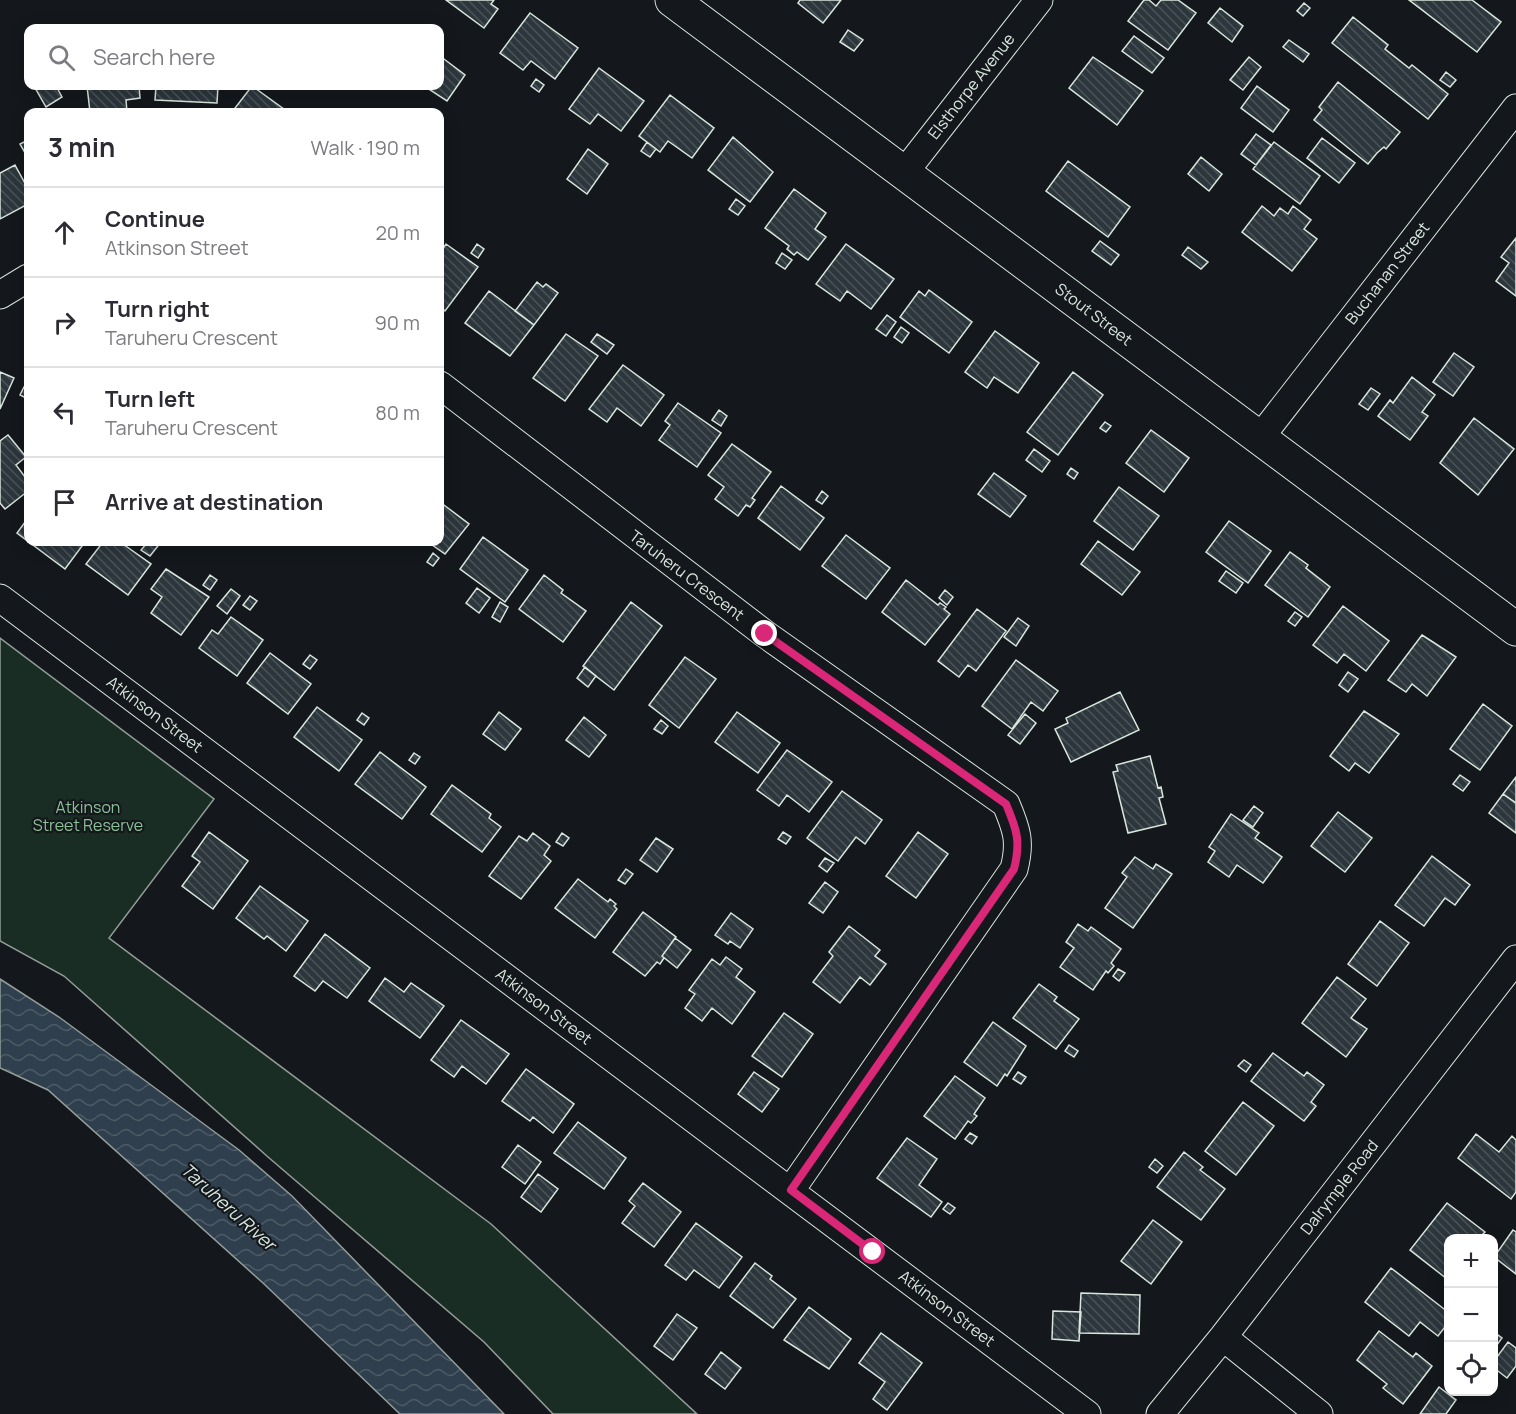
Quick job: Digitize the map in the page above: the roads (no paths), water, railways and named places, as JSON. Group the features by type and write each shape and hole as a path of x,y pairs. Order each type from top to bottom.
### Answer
{"street":[{"name":"Stout Street","path":"672,0 1516,629"},
{"name":"Elsthorpe Avenue","path":"904,173 1039,0"},
{"name":"Buchanan Street","path":"1259,439 1516,108"},
{"path":"0,295 24,280"},
{"name":"Taruheru Crescent","path":"444,388 765,634 1006,804 1015,825 1020,847 1014,869 791,1190"},
{"name":"Atkinson Street","path":"0,598 1087,1414"},
{"name":"Dalrymple Road","path":"1160,1414 1223,1337 1516,959"},
{"path":"1223,1337 1319,1414"}],"water":[{"name":"Taruheru River","path":"0,979 59,1017 239,1150 292,1196 504,1414 400,1414 263,1283 48,1090 0,1068"}],"park label":[{"name":"Atkinson Street Reserve","path":"88,816"}]}
